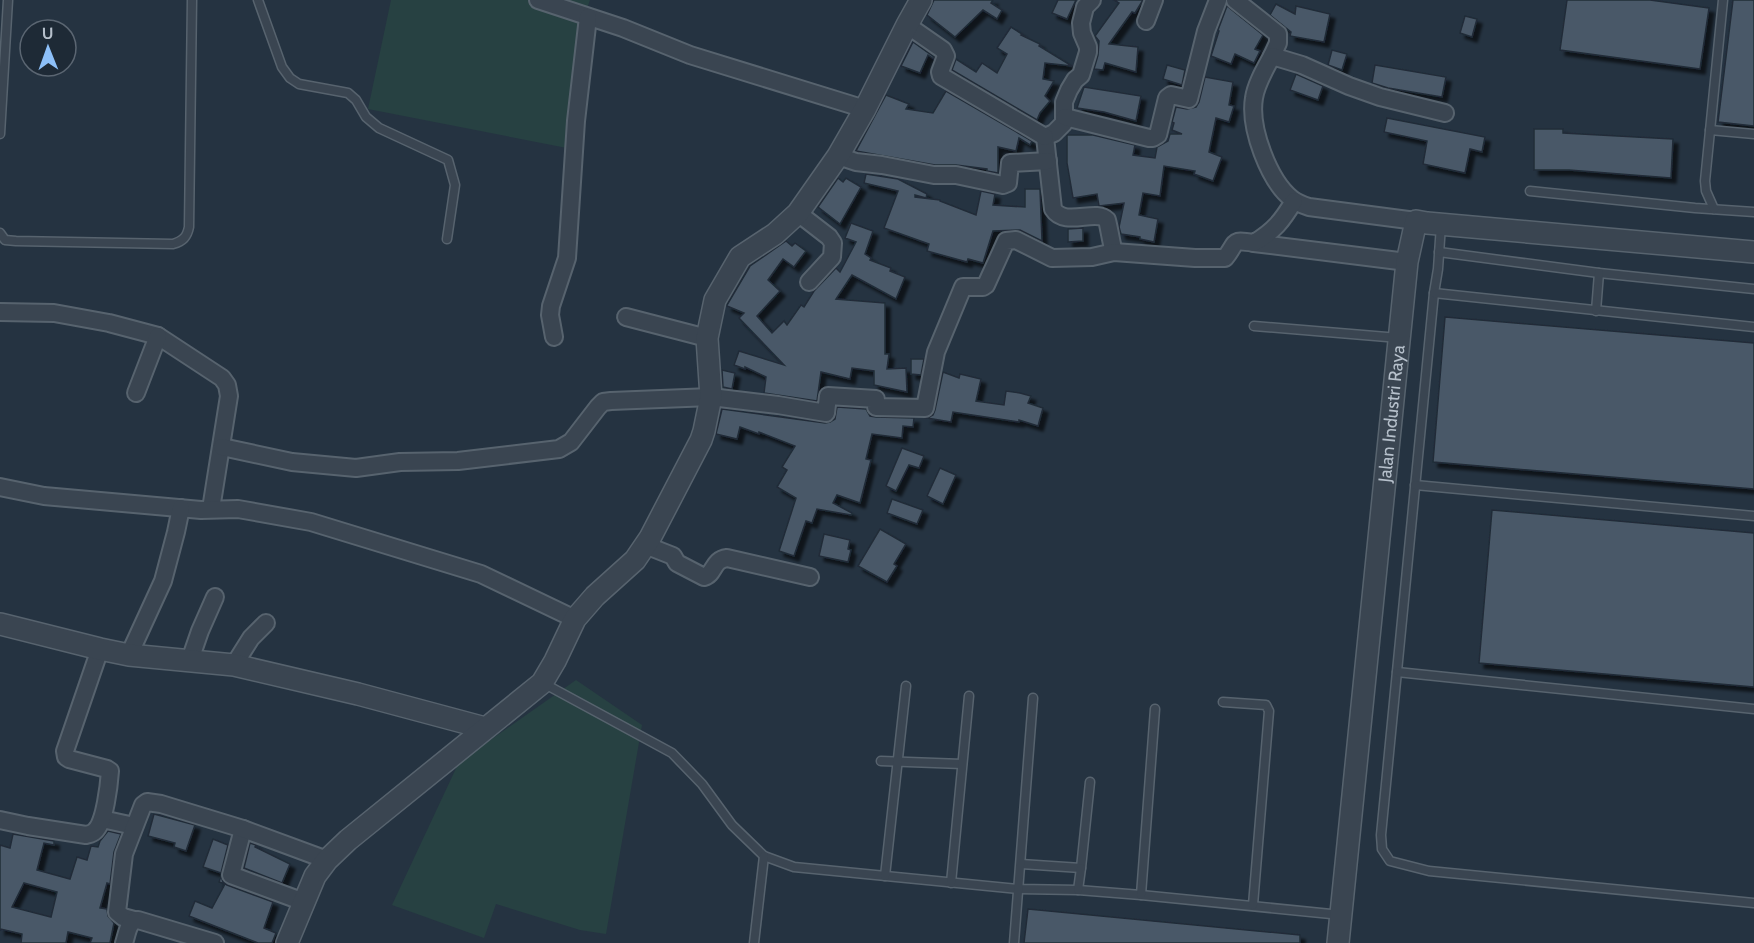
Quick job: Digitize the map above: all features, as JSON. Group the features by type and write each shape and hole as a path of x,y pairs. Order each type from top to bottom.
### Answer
{"street":[{"path":"538,0 562,4 588,17 623,28 690,55 865,110"},
{"path":"286,943 315,876 327,860 348,840 542,683 575,619 595,596 635,560 704,431 711,397 707,338 715,300 740,257 775,234 798,213 838,156 865,110 921,0"},
{"path":"1046,137 1064,123 1063,108 1069,90 1081,75 1088,52 1081,23 1085,7 1092,0"},
{"path":"1146,21 1154,0"},
{"path":"1065,117 1149,138 1156,137 1167,98 1171,96 1189,99 1206,31 1218,0"},
{"path":"1236,0 1278,34 1278,43 1257,87 1254,99 1254,121 1263,154 1281,188 1294,201 1309,207 1441,224 1754,252"},
{"path":"554,337 550,315 567,258 576,121 588,17"},
{"path":"907,25 943,50 946,56 940,72 941,76 1046,137"},
{"path":"1272,56 1302,65 1380,97 1445,113"},
{"path":"1046,137 1052,205 1056,214 1066,218 1100,216 1106,218 1109,222 1114,252"},
{"path":"838,156 856,162 1003,185 1008,183 1010,163 1048,161"},
{"path":"1254,243 1277,227 1294,201"},
{"path":"798,213 829,237 833,243 832,257 809,282"},
{"name":"Jalan Industri Raya","path":"1338,943 1407,262 1416,221"},
{"path":"222,447 292,462 356,468 400,462 458,461 559,449 571,442 603,402 711,397 826,412 828,396 876,399 876,407 925,408 936,352 962,290 966,286 983,287 986,285 1006,241 1016,240 1052,258 1092,256 1114,252 1225,258 1234,243 1239,240 1407,262"},
{"path":"0,312 54,313 109,323 158,336 222,378 227,384 229,396 212,509"},
{"path":"626,317 707,338"},
{"path":"136,393 158,336"},
{"path":"0,487 44,496 181,508 238,509 311,522 481,574 575,619"},
{"path":"129,655 163,580 181,508"},
{"path":"645,545 673,556 677,563 704,577 710,574 718,561 727,558 810,577"},
{"path":"190,660 215,597"},
{"path":"234,665 251,638 266,623"},
{"path":"0,624 129,655 234,665 358,694 485,728"},
{"path":"0,820 86,835 96,830 102,819 109,770 69,759 65,751 100,649"},
{"path":"215,943 119,914 117,909 124,854 143,805 147,802 243,829 327,860"},
{"path":"102,819 134,826"},
{"path":"243,829 231,875 304,902"},
{"path":"124,943 131,922 134,920"}],"lane":[{"path":"0,134 8,0"},
{"path":"0,234 5,240 16,241 172,244 180,242 187,235 192,0"},
{"path":"258,0 282,67 290,78 299,84 348,93 356,100 366,117 379,128 448,160 455,185 447,239"},
{"path":"1713,209 1705,182 1723,0"},
{"path":"1710,130 1754,134"},
{"path":"1530,191 1754,212"},
{"path":"1441,224 1381,836 1382,849 1390,861 1429,871 1754,903"},
{"path":"1438,252 1599,273 1754,289"},
{"path":"1596,310 1599,273"},
{"path":"1434,293 1754,327"},
{"path":"1254,327 1400,338"},
{"path":"1415,485 1754,516"},
{"path":"1397,672 1754,709"},
{"path":"542,683 672,753 702,784 732,825 764,856 794,867 1019,889 1078,890 1141,895 1341,915"},
{"path":"885,876 906,686"},
{"path":"951,883 969,696"},
{"path":"1014,943 1032,698"},
{"path":"1223,702 1266,705 1269,711 1253,905"},
{"path":"1141,895 1155,708"},
{"path":"882,761 962,764"},
{"path":"1078,890 1090,782"},
{"path":"754,943 764,856"},
{"path":"1021,864 1081,868"}],"green space":[{"path":"391,0 590,0 583,20 577,150 368,109"},
{"path":"576,680 642,725 606,934 580,930 496,904 484,938 392,905 459,762"}],"building":[{"path":"934,0 993,0 991,3 1002,10 997,19 983,10 955,37 927,15"},
{"path":"1058,0 1076,0 1067,19 1052,13"},
{"path":"1114,0 1143,0 1109,44 1138,47 1136,72 1105,63 1103,70 1094,69 1099,41 1095,36 1119,3"},
{"path":"1567,0 1650,0 1709,8 1700,69 1560,50"},
{"path":"1733,0 1754,0 1754,126 1718,122"},
{"path":"1276,4 1295,14 1296,6 1330,14 1324,42 1290,36 1291,32 1270,15"},
{"path":"1227,6 1263,35 1255,49 1260,51 1254,63 1235,54 1231,64 1211,56"},
{"path":"1465,16 1477,19 1472,37 1460,33"},
{"path":"1011,27 1072,66 1045,63 1043,79 1054,81 1045,96 1050,101 1037,120 952,70 956,59 976,72 982,63 997,73 1007,54 997,48"},
{"path":"913,42 934,57 934,59 928,55 920,73 901,66"},
{"path":"1332,50 1347,54 1342,70 1328,65"},
{"path":"1167,65 1185,70 1182,85 1163,79"},
{"path":"1375,65 1446,77 1442,97 1372,83"},
{"path":"1296,74 1323,86 1318,100 1290,90"},
{"path":"1205,77 1233,82 1229,105 1234,106 1229,122 1216,118 1209,152 1222,157 1213,181 1194,174 1195,171 1164,166 1160,196 1143,193 1139,215 1158,219 1154,242 1121,234 1119,227 1124,203 1099,206 1097,194 1073,198 1067,163 1067,135 1093,135 1135,145 1133,155 1155,158 1157,147 1168,141 1170,134 1182,134 1172,130 1176,107 1187,109 1196,107"},
{"path":"1084,87 1141,96 1136,121 1104,112 1077,108"},
{"path":"946,91 1032,141 1030,145 1019,138 1016,151 998,147 998,173 987,171 987,169 935,165 856,151 886,95 909,104 906,109 933,113"},
{"path":"1387,118 1485,137 1482,152 1470,149 1465,173 1423,164 1427,141 1384,132"},
{"path":"1534,129 1563,129 1563,133 1673,139 1671,178 1569,170 1534,170"},
{"path":"866,174 898,179 927,194 926,198 915,195 915,197 940,200 976,215 981,191 995,194 993,205 1025,207 1025,189 1040,189 1042,241 1020,230 993,231 983,263 968,259 967,262 927,251 929,244 884,228 898,191 864,183"},
{"path":"838,178 843,182 846,178 861,187 840,224 818,207"},
{"path":"851,223 873,231 865,254 871,258 870,260 891,268 890,271 905,277 896,299 852,275 836,299 885,303 885,354 889,354 887,369 906,368 907,392 874,385 874,371 852,368 850,379 821,372 817,401 764,393 766,377 745,367 745,369 734,365 739,351 784,365 739,318 744,313 727,305 750,266 786,241 792,246 795,243 806,251 794,267 783,259 768,280 780,291 757,316 772,333 784,321 787,325 801,305 804,307 814,291 836,268 840,272 856,242 845,238"},
{"path":"1083,228 1083,241 1068,242 1068,229"},
{"path":"1445,317 1754,343 1754,489 1433,462"},
{"path":"911,359 924,359 921,375 911,374"},
{"path":"722,370 735,373 732,389 723,387"},
{"path":"943,372 959,378 960,374 981,379 976,401 1004,405 1006,391 1031,396 1028,403 1043,408 1038,426 1019,420 1019,422 953,412 951,422 927,418 933,415 935,410"},
{"path":"837,407 866,409 870,416 876,417 914,418 913,427 903,426 902,438 872,434 866,459 871,460 860,503 837,495 833,503 852,513 851,515 817,509 812,523 806,521 794,556 779,551 796,498 777,487 787,470 782,467 795,446 740,427 737,439 716,434 722,409 825,423 835,419"},
{"path":"902,448 924,456 919,468 909,465 896,491 886,486"},
{"path":"940,468 956,475 943,504 927,496"},
{"path":"892,499 923,510 917,524 887,513"},
{"path":"1492,510 1754,533 1754,687 1479,663"},
{"path":"880,529 906,544 887,582 858,566"},
{"path":"824,534 850,540 848,549 851,550 848,562 819,556"},
{"path":"154,814 195,825 186,851 174,847 175,843 148,836"},
{"path":"108,831 121,834 114,852 110,884 107,883 100,908 107,909 108,916 114,923 110,943 90,943 92,938 68,932 66,943 21,943 22,934 1,929 0,931 0,845 10,848 13,834 54,841 54,845 44,843 37,870 70,879 77,857 87,860 91,846 98,847","holes":["24,883 57,892 51,917 12,907"]},
{"path":"213,839 228,845 221,873 203,867"},
{"path":"250,843 290,864 282,883 244,868"},
{"path":"221,876 227,885 273,902 264,928 276,933 272,943 258,943 189,916 195,901 212,908 225,884 219,882"},
{"path":"1028,909 1300,935 1300,943 1024,943"}]}
